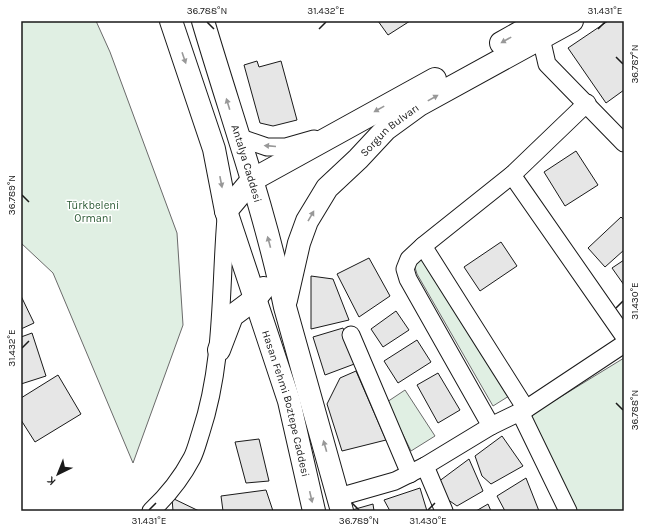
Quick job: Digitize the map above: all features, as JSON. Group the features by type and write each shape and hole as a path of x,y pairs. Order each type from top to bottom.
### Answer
{"main road":[{"path":"171,21 214,149 226,211 256,298"},
{"name":"Antalya Caddesi","path":"203,21 252,180 278,273 285,307"},
{"name":"Sorgun Bulvarı","path":"252,180 335,134 540,30 572,21"},
{"name":"Sorgun Bulvarı","path":"285,307 299,243 308,221 327,188 358,159 386,129 419,105 540,30"},
{"path":"226,211 252,180"},
{"path":"219,350 232,316 256,298 278,273 299,243"},
{"name":"Hasan Fehmi Boztepe Caddesi","path":"256,298 289,401 314,511"},
{"path":"285,307 340,504"}],"street":[{"path":"540,30 547,64 587,103 624,143"},
{"path":"491,426 408,279 405,269 409,259 512,175 587,103"},
{"name":"Sorgun Bulvarı","path":"238,137 267,147 286,147 335,134"},
{"path":"512,175 624,336"},
{"path":"151,511 163,499 192,458 209,408 219,350 222,264 226,211"},
{"path":"424,246 523,410 568,511"},
{"path":"351,335 417,470 444,511"},
{"path":"340,504 396,481 417,470 491,426 523,410 624,344"}],"green space":[{"name":"Türkbeleni Ormanı","path":"21,21 96,21 110,52 177,233 183,325 133,463 53,273 21,243"},
{"path":"422,255 509,396 493,406 417,274 414,264"},
{"path":"624,358 624,511 576,511 531,415"},
{"path":"405,390 435,436 411,451 387,402"}],"building":[{"path":"378,21 410,21 388,35"},
{"path":"608,21 624,21 624,90 606,103 568,48"},
{"path":"257,61 259,67 281,61 297,120 273,126 260,123 244,65"},
{"path":"576,151 598,185 565,206 544,172"},
{"path":"621,217 624,220 624,250 605,267 588,248"},
{"path":"501,242 517,266 480,291 464,267"},
{"path":"369,258 390,296 359,317 337,274"},
{"path":"624,260 624,285 612,268"},
{"path":"311,276 333,279 349,320 311,329"},
{"path":"21,296 34,323 21,329"},
{"path":"396,311 409,330 383,347 371,329"},
{"path":"343,328 357,363 325,375 313,337"},
{"path":"32,333 46,376 21,384 21,337"},
{"path":"417,340 431,362 398,383 384,361"},
{"path":"356,371 386,440 342,451 327,404 340,378"},
{"path":"438,373 460,410 438,423 417,385"},
{"path":"58,375 81,414 35,442 21,420 21,398"},
{"path":"502,436 523,466 491,484 482,476 475,456"},
{"path":"259,439 269,481 246,483 235,442"},
{"path":"469,459 483,491 457,506 447,499 438,482"},
{"path":"526,478 539,511 505,511 497,496"},
{"path":"420,488 427,511 390,511 384,500"},
{"path":"266,490 273,511 223,511 221,496"},
{"path":"172,498 199,511 173,511"},
{"path":"373,504 374,511 352,511 352,510"},
{"path":"488,504 491,511 476,511"}]}
